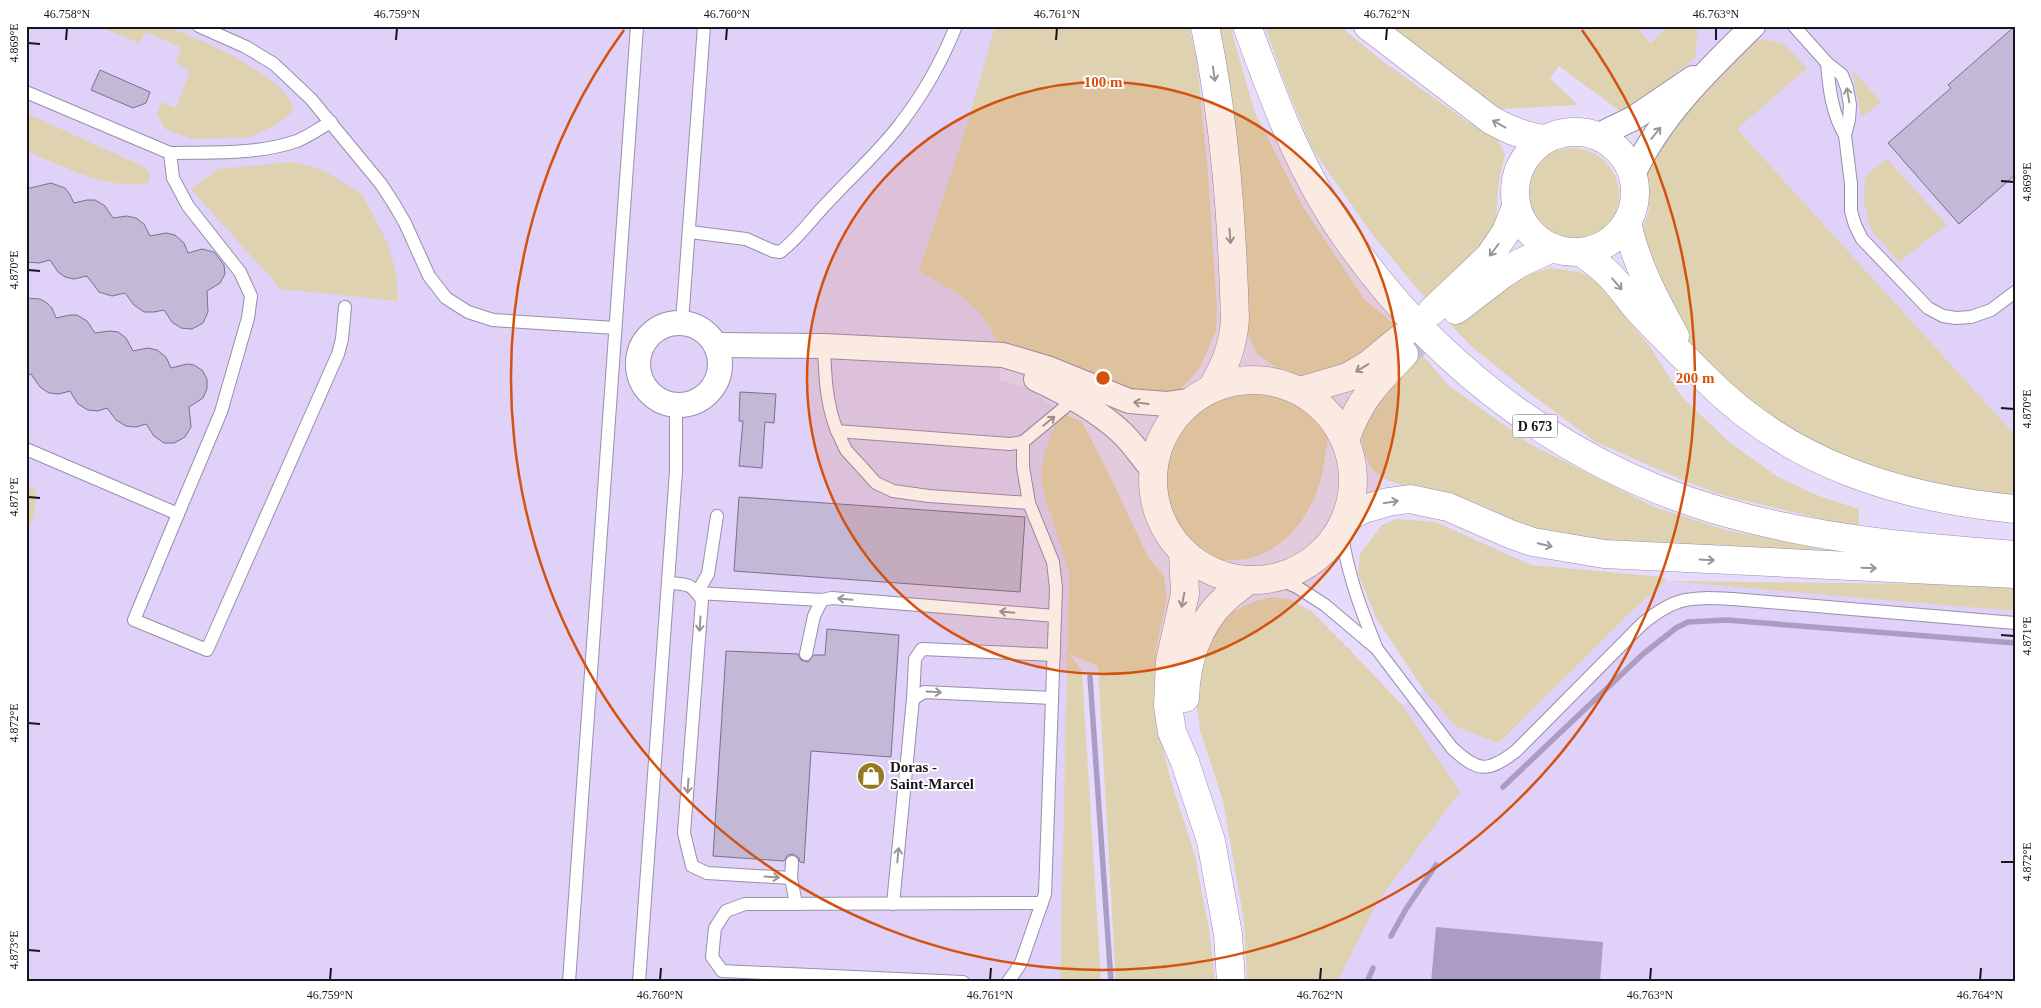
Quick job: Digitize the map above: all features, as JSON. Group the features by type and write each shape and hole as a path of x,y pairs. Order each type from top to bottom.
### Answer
{"main road":[{"path":"1201,395 1228,355 1234,339 1235,318 1220,117 1206,26"},
{"name":"D 673","path":"1247,26 1269,85 1300,158 1336,222 1368,268 1436,345 1485,388 1535,425 1600,464 1670,494 1748,519 1825,536 1897,546 2015,555"},
{"path":"1368,26 1491,120 1511,131 1528,137 1545,139"},
{"path":"1580,132 1597,136 1613,145 1625,159 1632,176 1635,192 1627,222 1615,237 1599,247 1581,252 1566,252 1552,248 1536,238 1524,224 1516,207 1514,191 1516,176 1523,161 1532,149 1545,139 1562,133 1580,132"},
{"path":"1516,207 1506,232 1489,257 1436,317 1518,264 1552,248"},
{"path":"1627,222 1630,238 1640,266 1689,361"},
{"path":"1581,252 1605,271 1641,313 1724,397 1750,418 1786,442 1839,469 1916,494 1973,505 2015,509"},
{"path":"1300,391 1348,376 1405,344 1361,403 1345,440"},
{"path":"1256,380 1283,384 1300,391 1327,412 1345,440 1351,459 1353,479 1352,499 1344,522 1330,545 1314,560 1296,571 1276,578 1248,580 1230,578 1213,572 1183,552 1169,534 1159,514 1154,493 1153,470 1157,450 1165,432 1176,415 1201,395 1229,382 1256,380"},
{"path":"1344,522 1364,509 1388,502 1410,499 1448,507 1533,542 1604,554 2015,574"},
{"path":"1183,552 1185,594 1170,661 1168,706 1172,732 1185,762 1211,841 1228,934 1230,982"},
{"path":"1185,762 1184,695 1187,670 1193,648 1212,613 1223,600 1248,580"}],"street":[{"path":"1632,176 1652,138 1712,66 1753,26"},
{"path":"1597,136 1634,118 1712,66"},
{"path":"682,322 702,329 716,345 720,367 713,387 697,401 676,406 656,398 641,382 637,361 644,340 660,326 682,322"},
{"path":"716,345 824,346 1003,355 1026,361 1129,401 1167,404 1201,395"},
{"path":"974,354 1037,380 1094,411 1122,433 1153,470"}],"lane":[{"path":"199,26 246,47 274,64 292,78 331,122 394,204 405,223 429,276 446,298 468,312 493,320 616,328"},
{"path":"569,982 637,26"},
{"path":"682,322 704,26"},
{"path":"690,232 746,239 773,251 780,252 792,243 816,214 900,125 927,87 948,48 956,26"},
{"path":"1794,26 1827,63 1842,75 1847,88 1850,105 1846,135 1851,184 1851,211 1855,226 1862,239 1928,308 1943,316 1956,318 1971,317 1991,310 2015,292"},
{"path":"26,92 170,153 241,152 269,148 298,140 331,122"},
{"path":"170,153 173,178 188,206 240,272 251,296 248,318 221,412 134,620 207,650 338,354 346,307"},
{"path":"824,346 825,387 830,413 846,450 876,483 893,491 929,496 1029,503"},
{"path":"837,431 1010,444 1023,442 1065,407 1071,397"},
{"path":"639,982 676,472 676,406"},
{"path":"1008,982 1021,962 1045,894 1056,588 1053,562 1029,503 1023,467 1023,442"},
{"path":"26,449 178,514"},
{"path":"697,593 708,574 717,516"},
{"path":"1344,522 1344,550 1352,585 1377,649"},
{"path":"1276,578 1297,587 1326,605 1377,649 1452,748 1466,762 1484,767 1501,762 1516,750 1642,624 1661,609 1682,600 1703,598 1733,599 2015,623"},
{"path":"668,583 688,584 693,587 702,600 684,833 692,866 707,873 791,878"},
{"path":"697,593 822,600 832,598 1055,616"},
{"path":"806,654 814,616 822,600"},
{"path":"893,904 914,699 915,659 922,649 1054,655"},
{"path":"914,699 924,692 1052,698"},
{"path":"792,862 791,878 796,904"},
{"path":"963,982 722,971 712,957 715,928 726,911 745,904 1042,904"}],"shaded area":[{"path":"26,26 995,26 965,131 942,283 960,295 980,313 1001,346 999,380 1028,388 1060,412 1042,471 1042,488 1069,572 1060,982 26,982"},
{"path":"97,26 161,26 180,31 219,49 262,74 279,87 290,100 292,112 274,126 251,137 192,139 165,129 157,114 161,102 176,108 190,71 176,63 181,47 145,32 140,43"},
{"path":"995,26 1189,26 1197,62 1208,174 1217,309 1216,330 1200,368 1179,391 1154,394 1113,386 1033,351 1001,346 980,313 960,295 919,271 965,131"},
{"path":"1215,26 1230,26 1255,113 1303,207 1364,299 1400,329 1321,380 1283,373 1257,354 1245,329"},
{"path":"1265,26 1340,26 1381,60 1465,120 1497,139 1505,154 1498,185 1496,221 1492,240 1430,304 1372,234 1313,150 1284,81"},
{"path":"1380,26 1636,26 1651,43 1668,26 1698,26 1695,58 1655,91 1620,111 1559,66 1550,78 1578,105 1501,109 1478,99"},
{"path":"1636,26 2015,26 2015,435 1737,129"},
{"path":"1765,39 1785,45 1807,68 1737,129 2015,435 2015,500 1974,496 1843,460 1762,419 1716,375 1680,330 1641,232 1649,211 1647,172 1662,139 1749,42"},
{"path":"1852,70 1881,102 1868,113 1861,115"},
{"path":"26,113 144,167 151,173 148,183 119,184 89,177 26,150"},
{"path":"1572,148 1590,151 1605,162 1616,177 1619,195 1616,213 1605,228 1590,239 1572,242 1554,239 1539,228 1528,213 1525,195 1528,177 1539,162 1554,151"},
{"path":"1887,159 1947,225 1899,262 1871,230 1864,202 1865,176"},
{"path":"292,162 321,169 362,194 387,242 396,272 398,301 281,289 191,189 218,169"},
{"path":"1551,268 1579,272 1595,279 1650,347 1682,397 1729,442 1778,477 1819,496 1859,509 1859,528 1722,495 1680,479 1594,441 1523,388 1470,345 1450,324 1512,284 1525,277"},
{"path":"1419,351 1447,384 1530,444 1654,507 1726,530 1851,555 1565,540 1384,479 1370,467 1363,449 1360,427 1369,405"},
{"path":"1253,393 1287,401 1313,419 1328,438 1322,473 1310,507 1303,519 1284,540 1260,555 1247,559 1216,560 1193,547 1184,538 1171,517 1166,506 1163,482 1167,456 1179,431 1196,413 1217,401"},
{"path":"1060,412 1082,422 1148,557 1164,576 1167,598 1156,649 1154,691 1159,731 1170,778 1195,856 1210,935 1215,982 1116,982 1098,666 1069,654 1082,671 1101,982 1060,982 1069,572 1042,488 1042,471 1044,453"},
{"path":"26,485 35,489 36,501 26,537"},
{"path":"1396,519 1436,522 1531,565 1663,577 1666,581 1631,612 1499,743 1456,727 1424,690 1376,618 1358,573 1360,554 1382,525"},
{"path":"1666,581 2015,611 2015,982 1337,982 1378,901 1460,792 1403,706 1424,690 1456,727 1500,743 1631,612"},
{"path":"1666,581 2015,585 2015,611"},
{"path":"1272,597 1292,600 1311,611 1348,648 1403,706 1460,792 1378,901 1337,982 1247,982 1244,921 1223,801 1200,730 1197,706 1198,674 1207,643 1228,614 1253,602"},
{"path":"1436,927 1603,942 1600,982 1431,982"}],"building":[{"path":"2015,26 2015,175 1959,224 1888,143 1951,88 1948,85"},
{"path":"100,70 150,92 146,103 133,108 91,90"},
{"path":"51,183 65,188 74,203 95,200 105,206 113,218 127,216 136,218 144,224 150,236 166,233 175,235 184,243 188,253 202,249 214,252 224,265 225,274 220,283 207,291 208,312 203,323 192,329 181,328 172,322 164,310 144,312 134,305 125,293 112,296 99,292 87,276 74,279 65,277 58,272 50,260 39,263 26,262 26,189"},
{"path":"26,298 40,299 47,303 52,308 56,318 77,315 87,321 95,333 118,332 126,338 133,351 148,348 157,350 166,357 171,368 187,364 194,365 202,370 207,379 207,389 203,398 189,407 191,427 185,437 174,443 164,443 154,436 146,424 136,427 126,426 116,420 107,408 98,411 88,410 78,404 70,391 59,394 49,393 40,387 31,374 26,376"},
{"path":"740,392 776,394 774,423 765,422 762,468 739,466 743,421 739,421"},
{"path":"739,497 1025,517 1020,592 734,571"},
{"path":"827,629 899,635 891,757 811,751 804,863 800,862 799,858 793,854 788,855 784,861 713,856 726,651 798,654 801,660 808,662 814,655 825,655"}],"waterway":[{"path":"1503,787 1643,654 1676,628 1688,622 1726,620 2015,643"},
{"path":"1090,677 1111,982"},
{"path":"1391,936 1406,909 1436,865"},
{"path":"1367,982 1373,968"}],"tunnel":[{"path":"1409,349 1441,322"}],"place":[{"name":"Doras - Saint-Marcel","path":"871,776"}]}
